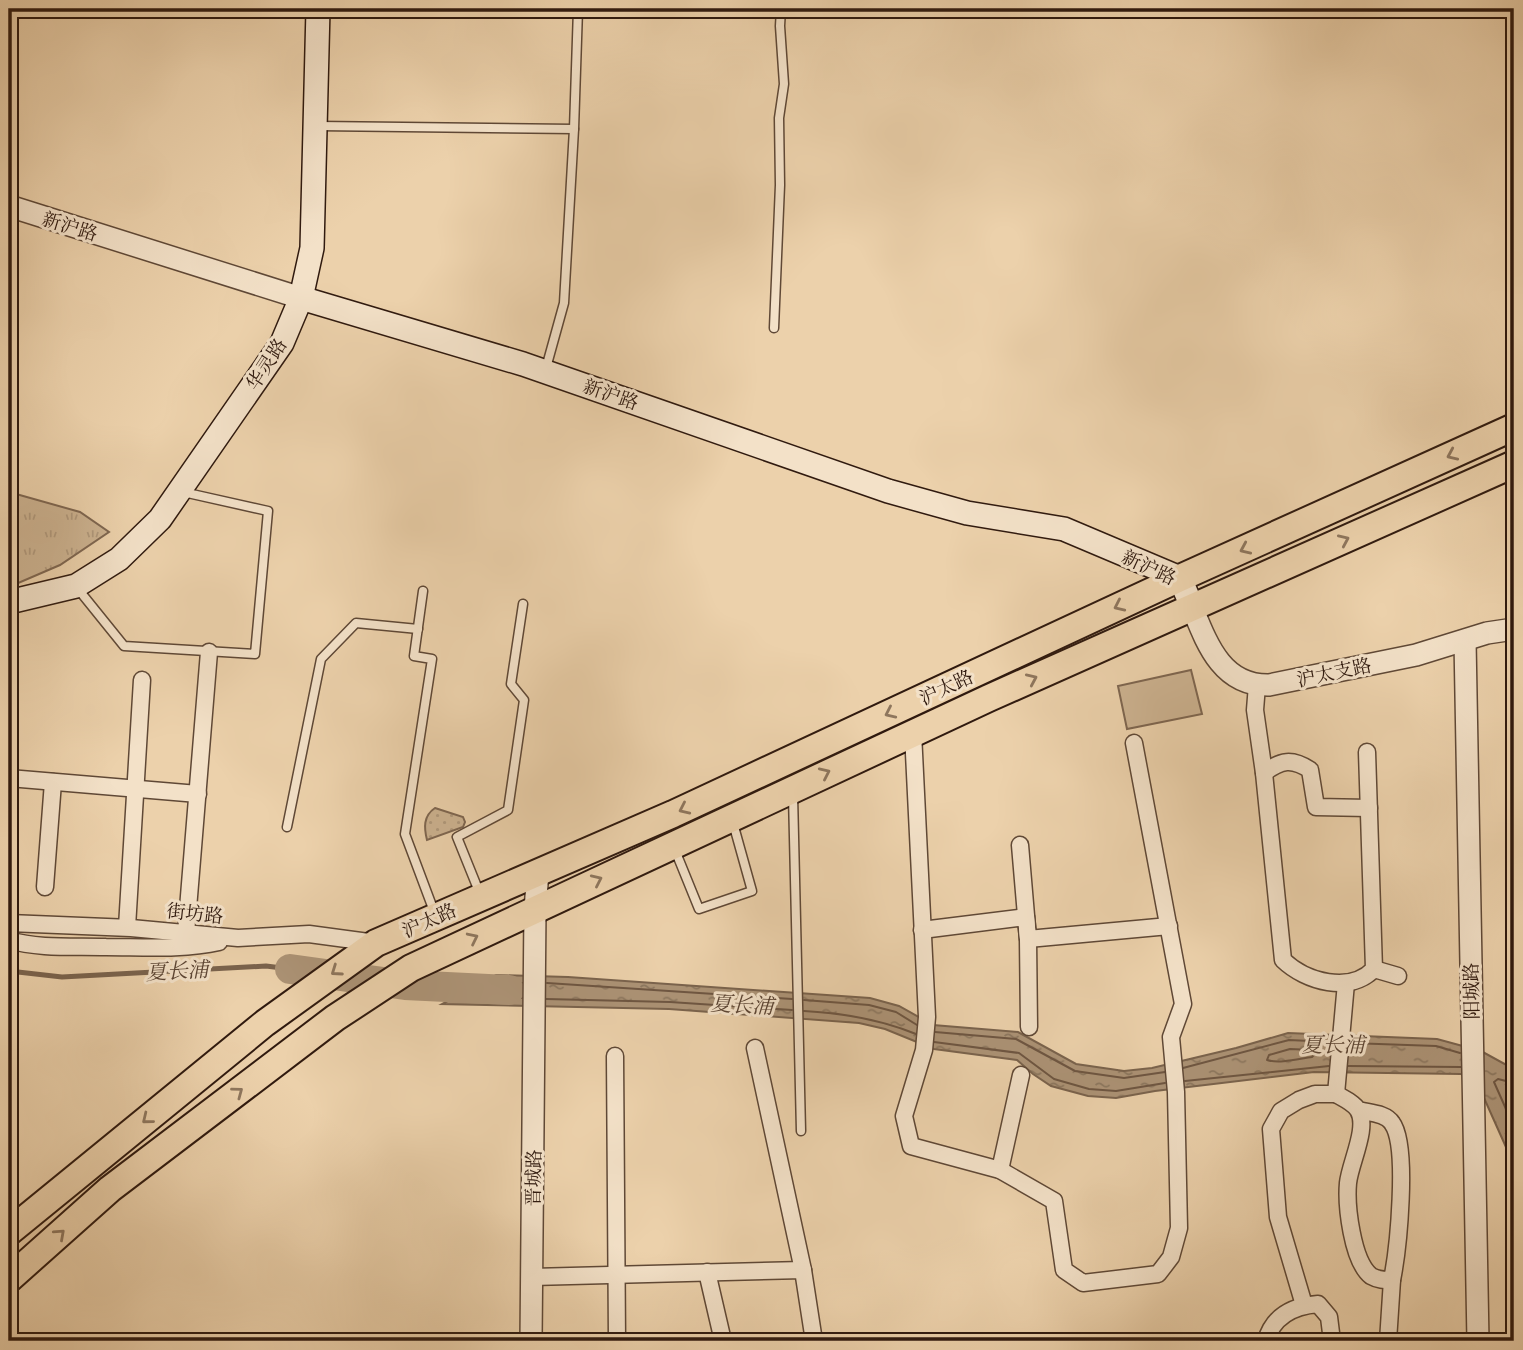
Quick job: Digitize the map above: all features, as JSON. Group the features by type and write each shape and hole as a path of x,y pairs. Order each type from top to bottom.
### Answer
{"main road":[{"name":"华灵路","path":"9,602 76,586 119,559 160,519 282,343 301,298 312,248 318,9"},
{"name":"新沪路","path":"301,298 545,371 888,491 967,513 1064,529 1180,578 1192,607"},
{"name":"沪太路","path":"9,1232 295,999 376,943 673,814 1180,578 1514,427"},
{"name":"沪太路","path":"9,1279 110,1189 335,1018 411,968 913,733 1514,464"}],"street":[{"name":"新沪路","path":"9,206 301,298"},
{"path":"1192,607 1204,639 1218,662 1243,682 1257,685 1255,710 1265,773 1283,960 1293,971 1307,977 1346,982 1364,979 1374,969 1367,752"},
{"name":"沪太支路","path":"1257,685 1269,685 1416,655 1487,633 1514,629"},
{"name":"阳城路","path":"1465,641 1478,1341"},
{"path":"186,933 209,652"},
{"path":"127,927 142,680"},
{"path":"913,733 927,1017 924,1050 904,1116 911,1146 1000,1170 1054,1201 1064,1270 1083,1283 1158,1274 1171,1256 1179,1228 1171,1037 1183,1004 1134,743"},
{"path":"1265,773 1284,761 1297,762 1310,770 1316,807 1369,808"},
{"path":"9,778 198,794"},
{"path":"45,887 53,782"},
{"path":"1020,845 1028,939 1029,1027"},
{"path":"535,909 538,872"},
{"name":"晋城路","path":"531,1341 535,909"},
{"path":"922,930 1026,917"},
{"name":"街坊路","path":"9,923 127,927 238,938 309,934 376,943"},
{"path":"1028,939 1169,926"},
{"path":"9,940 75,946 149,947 206,945 238,938"},
{"path":"1374,969 1398,976"},
{"path":"1346,982 1337,1087 1358,1110 1362,1124 1348,1184 1351,1225 1363,1266 1371,1275 1381,1280 1392,1280"},
{"path":"755,1048 803,1270 814,1341"},
{"path":"615,1056 617,1341"},
{"path":"1000,1170 1021,1075"},
{"path":"1304,1305 1278,1217 1271,1129 1281,1111 1299,1100 1337,1087"},
{"path":"1358,1110 1386,1116 1394,1124 1400,1143 1400,1200 1388,1341"},
{"path":"532,1277 803,1270"},
{"path":"707,1272 723,1341"},
{"path":"1266,1341 1270,1328 1278,1317 1304,1305 1318,1304 1329,1317 1332,1341"}],"lane":[{"path":"545,371 564,303 578,9"},
{"path":"774,328 780,185 779,118 784,84 781,9"},
{"path":"315,126 574,129"},
{"path":"76,586 124,646 254,654 268,511 179,491"},
{"path":"423,591 414,656 432,659 405,834 436,917"},
{"path":"481,897 457,837 508,810 524,700 511,684 523,604"},
{"path":"287,827 321,659 356,623 418,629"},
{"path":"793,788 801,1131"},
{"path":"673,844 699,909 752,891 731,817"}],"green space":[{"path":"9,492 80,512 109,532 60,565 9,587"},
{"path":"1191,670 1202,714 1127,729 1118,686"},
{"path":"435,808 463,817 463,827 427,840 425,823"}],"water":[{"path":"496,975 568,977 870,998 899,1006 933,1025 1018,1032 1076,1064 1124,1071 1152,1068 1288,1033 1437,1039 1481,1051 1512,1068 1514,1165 1480,1089 1461,1074 1314,1072 1116,1098 1088,1096 1051,1086 1017,1060 934,1049 885,1029 859,1023 669,1009 442,1004"}],"waterway":[{"name":"夏长浦","path":"9,971 62,977 266,966 290,969"},
{"name":"夏长浦","path":"290,969 405,985 509,990"}]}
